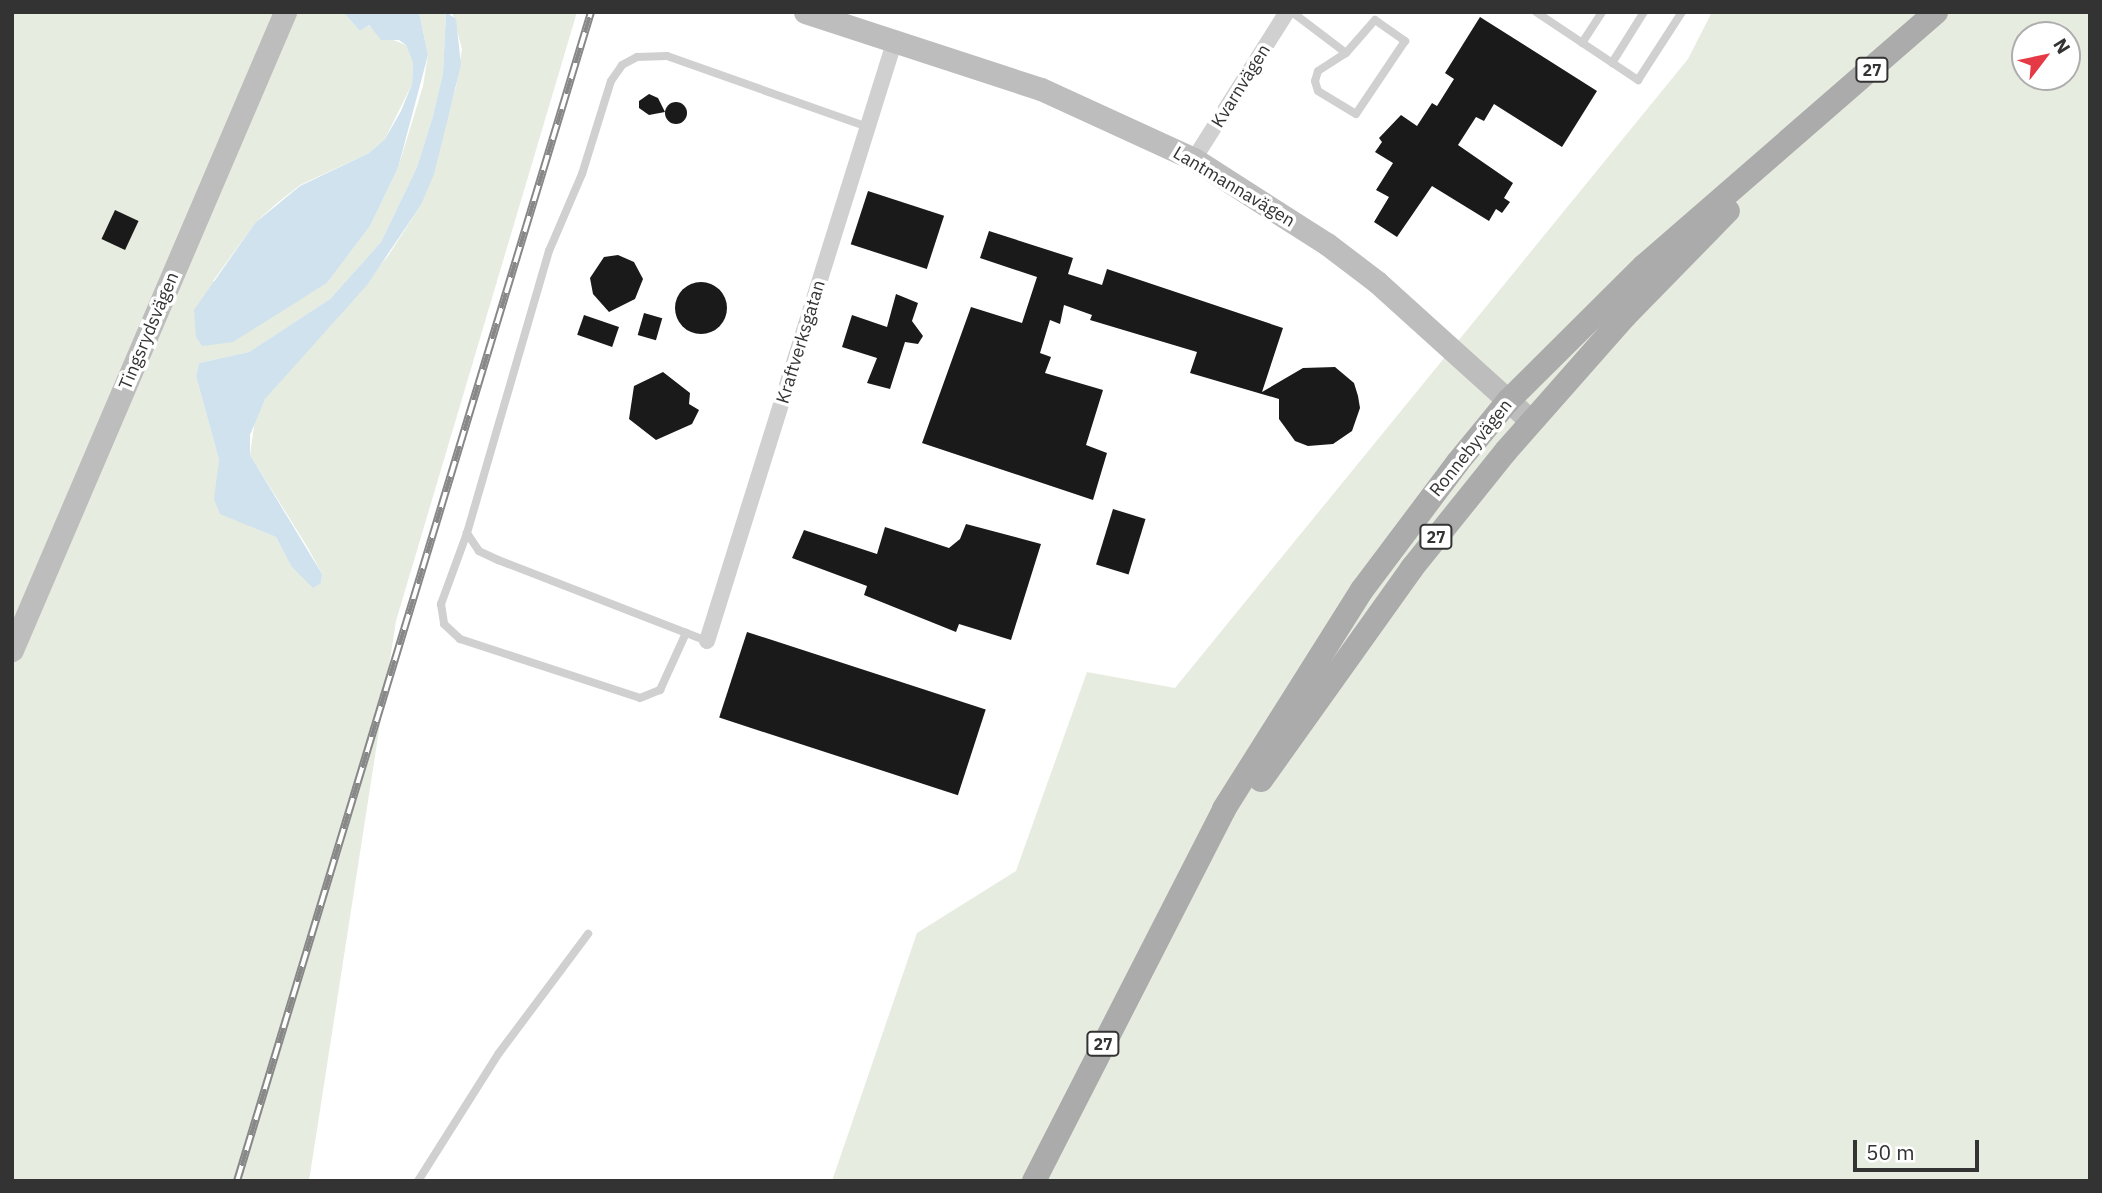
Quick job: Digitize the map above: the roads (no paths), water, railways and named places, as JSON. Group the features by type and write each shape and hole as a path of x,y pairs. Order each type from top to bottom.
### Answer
{"main road":[{"name":"Ronnebyvägen","path":"1034,1181 1224,809 1362,590 1509,400 1644,267 1731,188 1808,127 1936,12"},
{"name":"Ronnebyvägen","path":"1173,908 1201,874 1338,668 1412,568 1531,421 1625,316 1808,127"}],"street":[{"name":"Tingsrydsvägen","path":"12,650 285,12"},
{"name":"Lantmannavägen","path":"805,12 1041,89 1194,159 1327,244 1377,282 1531,421"},
{"name":"Kvarnvägen","path":"1194,159 1290,12"},
{"name":"Kraftverksgatan","path":"707,641 894,43"}],"lane":[{"path":"1290,12 1346,53"},
{"path":"1536,12 1638,80 1682,12"},
{"path":"1549,21 1554,12"},
{"path":"1582,43 1602,12"},
{"path":"1612,63 1644,12"},
{"path":"1377,16 1405,41 1356,114 1318,91 1315,81 1318,71 1346,53 1377,16"},
{"path":"685,633 660,690 640,698 460,639 444,624 441,604 467,533 549,251 582,174 611,81 622,65 637,57 667,56 868,127"},
{"path":"467,533 479,551 498,561 707,641"},
{"path":"418,1181 499,1054 588,934"}],"water":[{"path":"343,12 419,12 428,55 398,168 370,226 327,283 233,342 202,346 196,337 194,310 255,223 300,186 369,153 385,139 401,111 412,84 413,63 406,45 399,40 381,40 369,25 360,31"},
{"path":"446,12 456,19 461,65 434,174 421,205 367,285 265,399 250,435 250,455 322,574 321,583 313,588 291,566 276,537 220,514 214,499 219,460 196,376 199,363 249,352 330,299 381,242 417,167 433,116 443,73"}],"railway":[{"path":"237,1181 591,12"}]}
